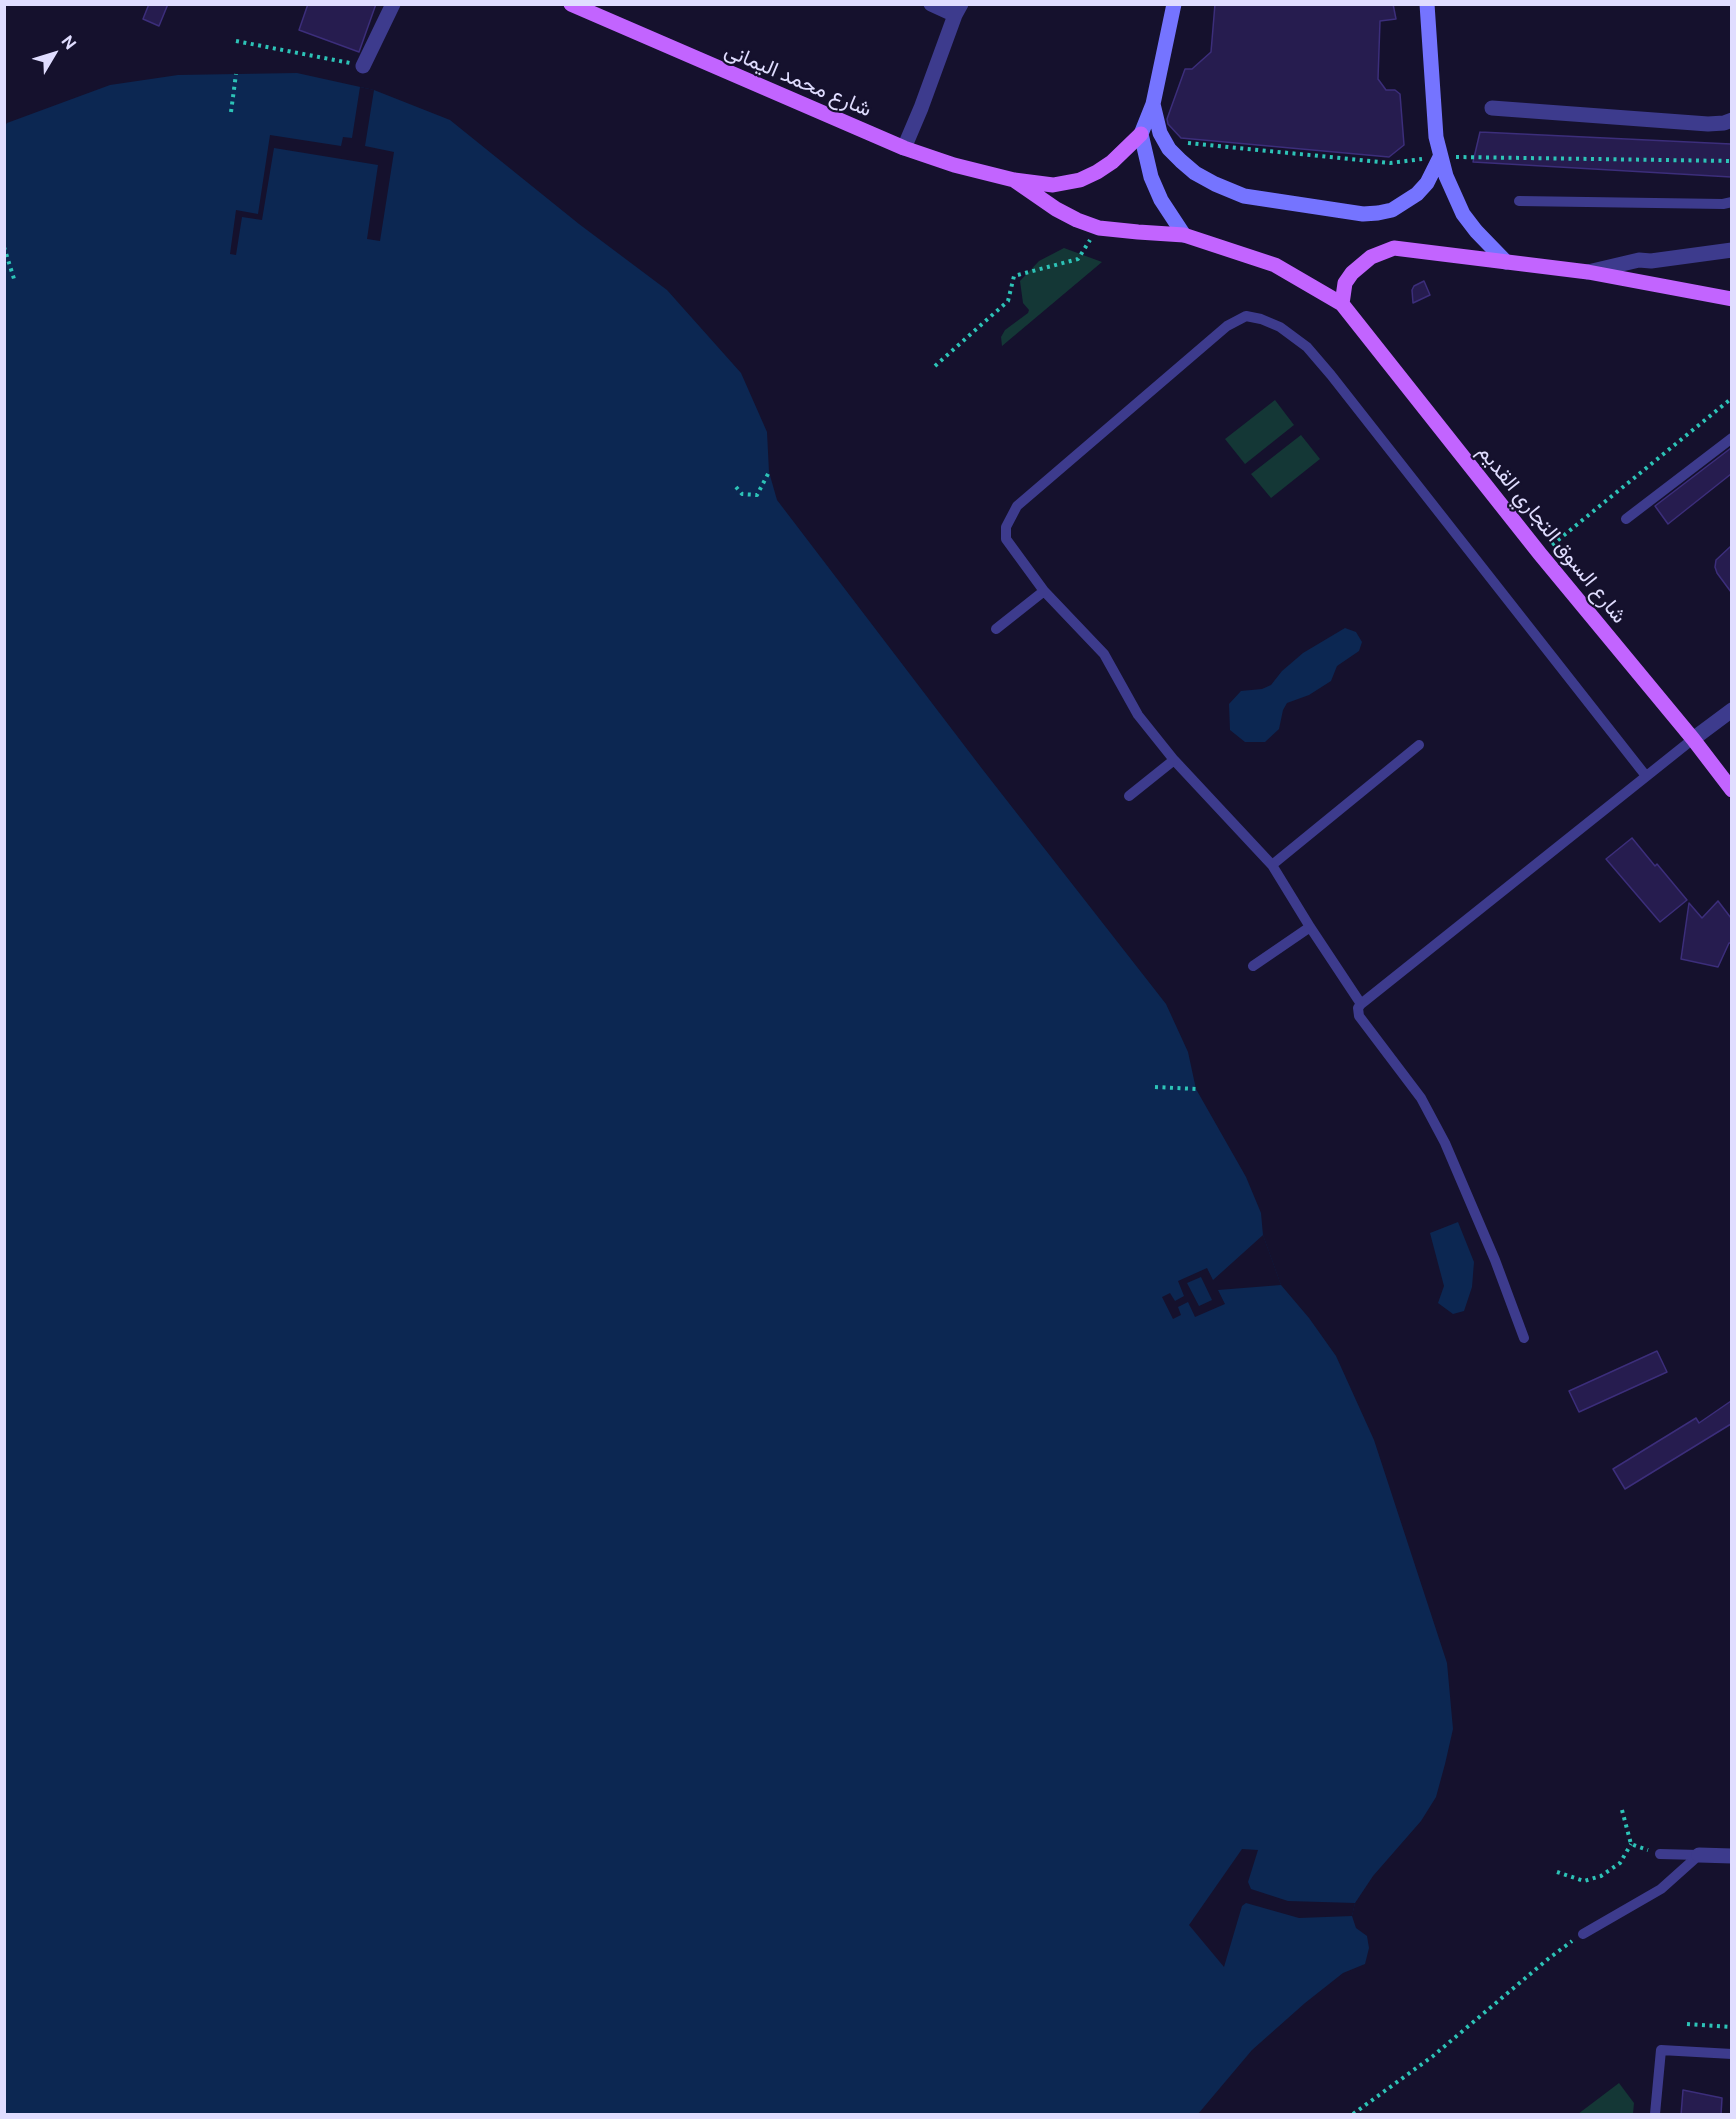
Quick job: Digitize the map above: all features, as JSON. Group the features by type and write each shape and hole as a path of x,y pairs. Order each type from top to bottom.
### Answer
{"main road":[{"name":"شارع محمد اليمانى","path":"571,4 904,148 954,165 1014,180 1053,185 1080,180 1112,162 1141,134"},
{"path":"1174,4 1153,104 1141,134 1151,177 1161,200 1184,235"},
{"path":"1426,4 1436,137 1440,157 1453,195 1463,214 1506,262"},
{"path":"1153,104 1160,133 1169,148 1181,161 1195,173 1215,184 1244,195 1363,214 1378,213 1399,206 1417,194 1427,183 1440,157"},
{"name":"شارع محمد اليمانى","path":"1014,180 1056,209 1100,228 1184,235"},
{"name":"شارع السوق التجاري القديم","path":"1184,235 1275,265 1342,304 1540,555 1693,739 1731,790"},
{"path":"1342,304 1345,283 1352,273 1371,257 1394,249 1588,272 1731,299"}],"street":[{"path":"363,66 393,4"},
{"path":"904,148 958,10 931,4"},
{"path":"1492,108 1708,124 1731,120"},
{"path":"1588,272 1639,260 1651,261 1731,250"},
{"path":"1693,739 1731,710"},
{"path":"1699,1855 1731,1856"}],"lane":[{"path":"1519,201 1723,204 1731,202"},
{"path":"1361,1004 1272,865 1174,760 1138,715 1104,654 1044,591 1006,539 1006,527 1017,506 1227,326 1246,316 1261,318 1280,327 1307,347 1646,776"},
{"path":"1626,519 1731,438"},
{"path":"996,629 1044,591"},
{"path":"1524,1338 1495,1260 1445,1143 1421,1098 1359,1016 1358,1008 1693,739"},
{"path":"1272,865 1419,745"},
{"path":"1129,796 1174,760"},
{"path":"1253,966 1310,927"},
{"path":"1659,1854 1699,1855"},
{"path":"1583,1934 1661,1889 1699,1855"},
{"path":"1655,2115 1661,2050 1731,2054"}],"path":[{"path":"236,41 363,66"},
{"path":"231,112 236,74"},
{"path":"935,366 1008,301 1014,276 1078,259 1100,228"},
{"path":"4,247 15,282"},
{"path":"1540,555 1731,398"},
{"path":"736,487 742,494 757,495 769,472"},
{"path":"1155,1087 1196,1089"},
{"path":"1557,1872 1584,1881 1601,1876 1620,1863 1632,1844 1622,1810"},
{"path":"1632,1844 1659,1854"},
{"path":"1353,2115 1424,2064 1548,1959 1583,1934"},
{"path":"1687,2024 1731,2027"}],"green space":[{"path":"1064,248 1102,262 1002,346 1001,337 1005,330 1029,310 1023,303 1020,281 1039,261"},
{"path":"1275,400 1294,425 1245,464 1225,439"},
{"path":"1301,435 1320,459 1271,498 1251,474"},
{"path":"1619,2083 1634,2103 1633,2114 1578,2114"}],"water":[{"path":"297,73 374,90 450,120 579,224 667,290 741,373 767,432 769,472 777,500 983,770 1166,1004 1188,1052 1196,1089 1246,1177 1261,1213 1263,1235 1281,1285 1309,1318 1336,1356 1374,1440 1447,1663 1453,1729 1445,1764 1436,1797 1421,1821 1373,1876 1355,1903 1352,1916 1356,1928 1367,1936 1369,1948 1365,1964 1343,1973 1252,2050 1198,2114 5,2114 5,126 7,123 110,85 178,75"},
{"path":"1345,628 1356,632 1362,642 1359,651 1337,666 1331,681 1309,695 1287,703 1279,729 1265,742 1245,742 1230,730 1229,704 1241,691 1262,689 1271,685 1282,671 1303,653"},
{"path":"1458,1222 1474,1262 1472,1287 1464,1311 1453,1314 1438,1303 1444,1286 1430,1233"}],"pier":[{"path":"360,87 374,90 365,146 394,152 380,241 367,239 378,165 274,148 262,220 242,217 236,255 230,254 236,210 258,214 270,135 341,146 343,137 352,138"},
{"path":"1263,1235 1281,1285 1218,1290 1225,1304 1195,1317 1188,1302 1178,1307 1181,1315 1173,1319 1162,1297 1170,1293 1175,1301 1184,1296 1178,1281 1207,1268 1213,1280","holes":["1201,1277 1212,1300 1199,1306 1187,1283"]},
{"path":"1242,1849 1258,1850 1248,1882 1251,1889 1288,1901 1355,1903 1352,1916 1299,1918 1246,1903 1242,1906 1224,1967 1189,1925"}],"building":[{"path":"149,4 168,4 159,26 143,19"},
{"path":"308,4 376,4 359,52 299,30"},
{"path":"1215,4 1393,4 1396,19 1380,21 1378,79 1386,90 1395,90 1400,94 1404,145 1389,157 1181,138 1168,124 1167,119 1185,69 1192,69 1211,52"},
{"path":"1480,132 1731,144 1731,177 1473,162"},
{"path":"1424,281 1430,295 1413,303 1414,286"},
{"path":"1731,448 1731,474 1668,524 1655,506"},
{"path":"1731,546 1731,592 1715,567 1716,560"},
{"path":"1632,838 1687,900 1660,922 1606,859"},
{"path":"1718,901 1731,918 1731,943 1718,967 1681,959 1689,903 1702,918"},
{"path":"1657,1351 1667,1372 1579,1412 1569,1391"},
{"path":"1731,1401 1731,1424 1625,1489 1613,1469 1696,1418 1699,1423"},
{"path":"1683,2090 1722,2098 1721,2115 1681,2115"}]}
